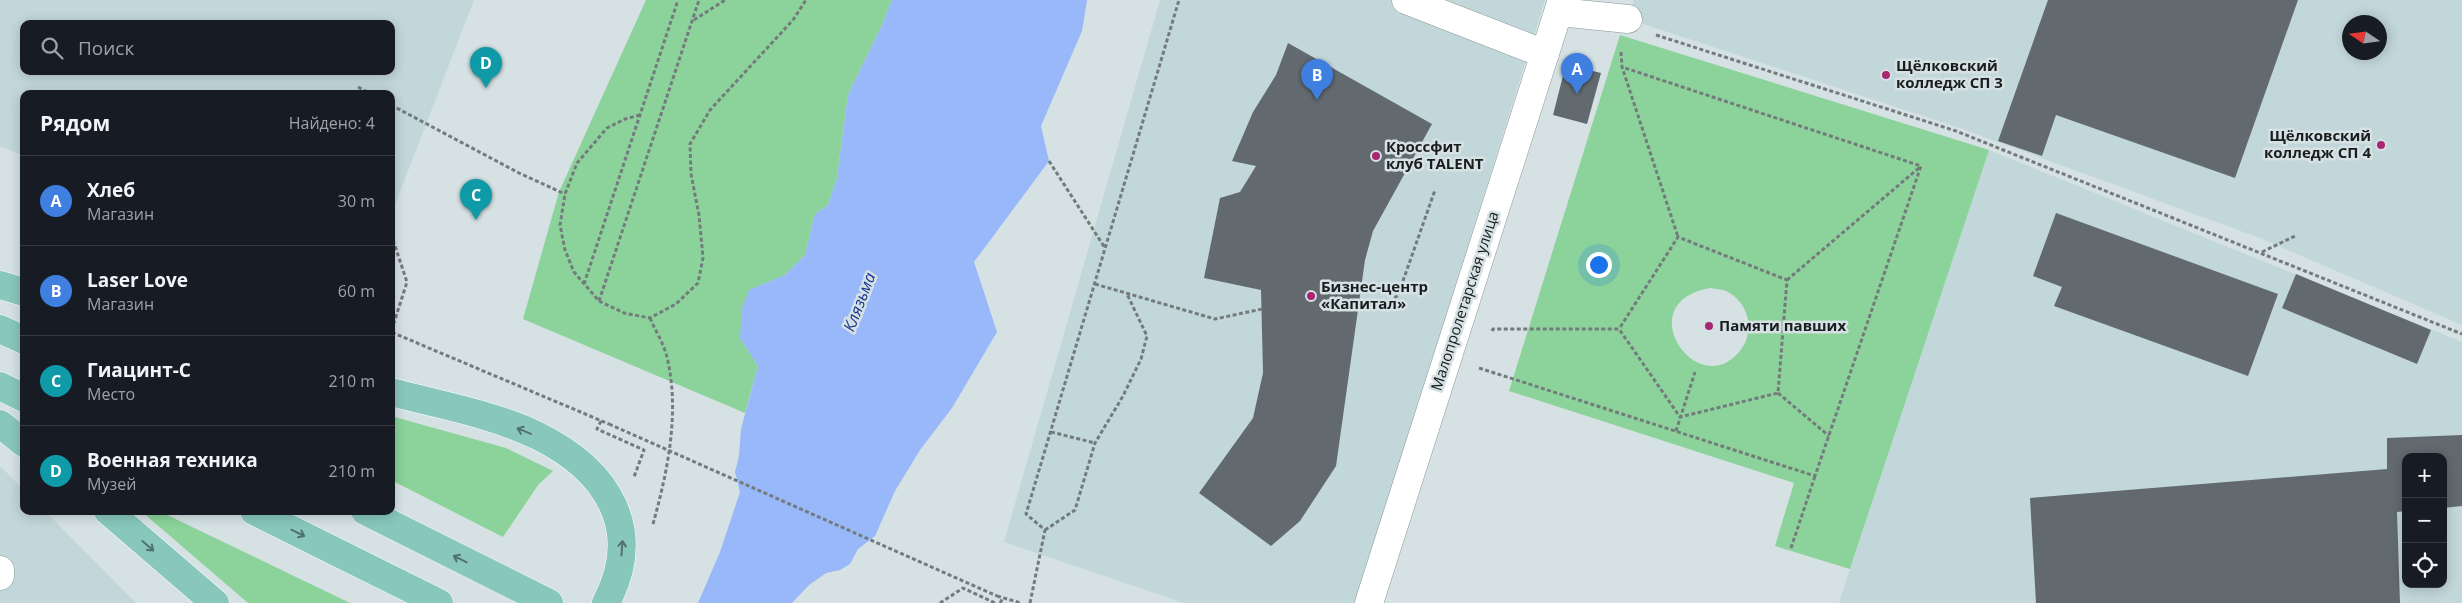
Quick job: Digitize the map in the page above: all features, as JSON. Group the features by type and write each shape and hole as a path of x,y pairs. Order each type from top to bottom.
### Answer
{"main road":[{"path":"0,285 20,291"},
{"path":"0,329 20,338"},
{"path":"0,386 20,396"},
{"path":"395,393 519,428 560,448 584,467 611,500 619,520 623,540 621,563 615,584 606,603"},
{"path":"0,424 20,440"},
{"path":"113,515 214,603"},
{"path":"262,515 439,603"},
{"path":"373,515 549,603"}],"street":[{"path":"1406,0 1545,54"},
{"path":"1560,6 1628,19"},
{"name":"Малопролетарская улица","path":"1369,603 1560,6"},
{"path":"0,570 0,576"}],"path":[{"path":"584,284 678,0"},
{"path":"599,302 699,0"},
{"path":"692,20 725,0"},
{"path":"640,115 607,128 577,163 564,194 560,225 565,250 574,272 599,302 624,313 650,318 676,304 698,283 704,258 691,174 690,144 710,110 793,20 806,0"},
{"path":"1045,530 1026,514 1179,0"},
{"path":"1653,34 1956,131 2462,334"},
{"path":"1678,237 1622,67 1921,166"},
{"path":"358,87 364,90"},
{"path":"395,107 519,174 564,194"},
{"path":"1049,162 1105,249"},
{"path":"1778,393 1787,280 1921,166"},
{"path":"1791,548 1921,166"},
{"path":"1360,302 1386,306 1398,295 1435,190"},
{"path":"2262,253 2297,235"},
{"path":"1678,237 1787,280"},
{"path":"1618,329 1678,237"},
{"path":"395,246 407,282 395,320"},
{"path":"1095,284 1215,319 1262,309"},
{"path":"1030,603 1045,530 1075,510 1095,443 1134,374 1140,359 1146,336 1127,294"},
{"path":"650,318 667,356 672,415 667,473 652,529"},
{"path":"1493,329 1618,329"},
{"path":"1618,329 1680,417"},
{"path":"395,334 609,424 998,596 1021,603"},
{"path":"1479,368 1815,476"},
{"path":"1676,430 1695,372"},
{"path":"1778,393 1829,436"},
{"path":"1680,417 1778,393"},
{"path":"601,421 597,429 644,450 634,478"},
{"path":"1051,432 1095,443"},
{"path":"940,603 963,588 995,603"},
{"path":"1000,603 1003,598"}],"shaded area":[{"path":"0,0 474,0 395,205 395,90 20,90 20,154 0,146"},
{"path":"1160,0 1545,0 1356,603 1184,603 1004,542"},
{"path":"1634,0 2462,0 2462,325 2260,238 1957,127 1628,19"},
{"path":"1989,150 2462,342 2462,603 1839,603"},
{"path":"0,466 20,486 20,515 49,515 136,603 0,603"}],"green space":[{"path":"646,0 892,0 848,95 837,178 828,205 815,214 805,255 785,275 749,290 740,338 758,366 745,413 523,319 559,192"},
{"path":"1620,35 1989,150 1850,569 1775,546 1794,483 1509,391","holes":["1710,288 1728,292 1735,297 1745,310 1749,325 1746,341 1742,348 1725,363 1708,366 1692,359 1679,346 1672,329 1674,312 1686,297"]},
{"path":"395,417 506,448 553,471 538,485 503,537 395,482"},
{"path":"146,515 167,515 350,603 248,603"}],"water":[{"name":"Клязьма","path":"892,0 1087,0 1082,31 1041,126 1049,161 974,262 997,332 952,408 920,450 895,491 875,536 858,549 850,564 840,570 826,573 809,585 792,603 698,603 720,552 740,492 735,472 739,456 741,429 758,366 740,338 742,308 749,290 785,275 805,255 815,214 828,205 837,178 848,95"}],"building":[{"path":"2048,0 2298,0 2235,178 2056,115 2042,156 1998,141"},
{"name":"Бизнес-центр «Капитал»","path":"1288,43 1432,124 1373,231 1365,260 1336,466 1300,521 1271,546 1199,493 1253,418 1263,373 1261,290 1204,278 1220,198 1240,192 1256,166 1232,161 1253,112 1276,75"},
{"path":"1566,64 1601,73 1587,124 1553,115"},
{"path":"2056,213 2278,294 2248,376 2054,306 2062,287 2033,276"},
{"path":"2296,274 2431,330 2417,364 2282,308"},
{"path":"2462,435 2462,506 2447,508 2447,453 2402,453 2402,511 2397,512 2400,603 2036,603 2030,498 2387,469 2387,438"}],"place":[{"name":"Щёлковский колледж СП 3","path":"1886,75"},
{"name":"Военная техника","path":"486,88"},
{"name":"Хлеб","path":"1577,94"},
{"name":"Laser Love","path":"1317,100"},
{"name":"Щёлковский колледж СП 4","path":"2381,145"},
{"name":"Кроссфит клуб TALENT","path":"1376,156"},
{"name":"Гиацинт-С","path":"476,220"},
{"name":"Бизнес-центр «Капитал»","path":"1311,296"},
{"name":"Памяти павших","path":"1709,326"}]}
